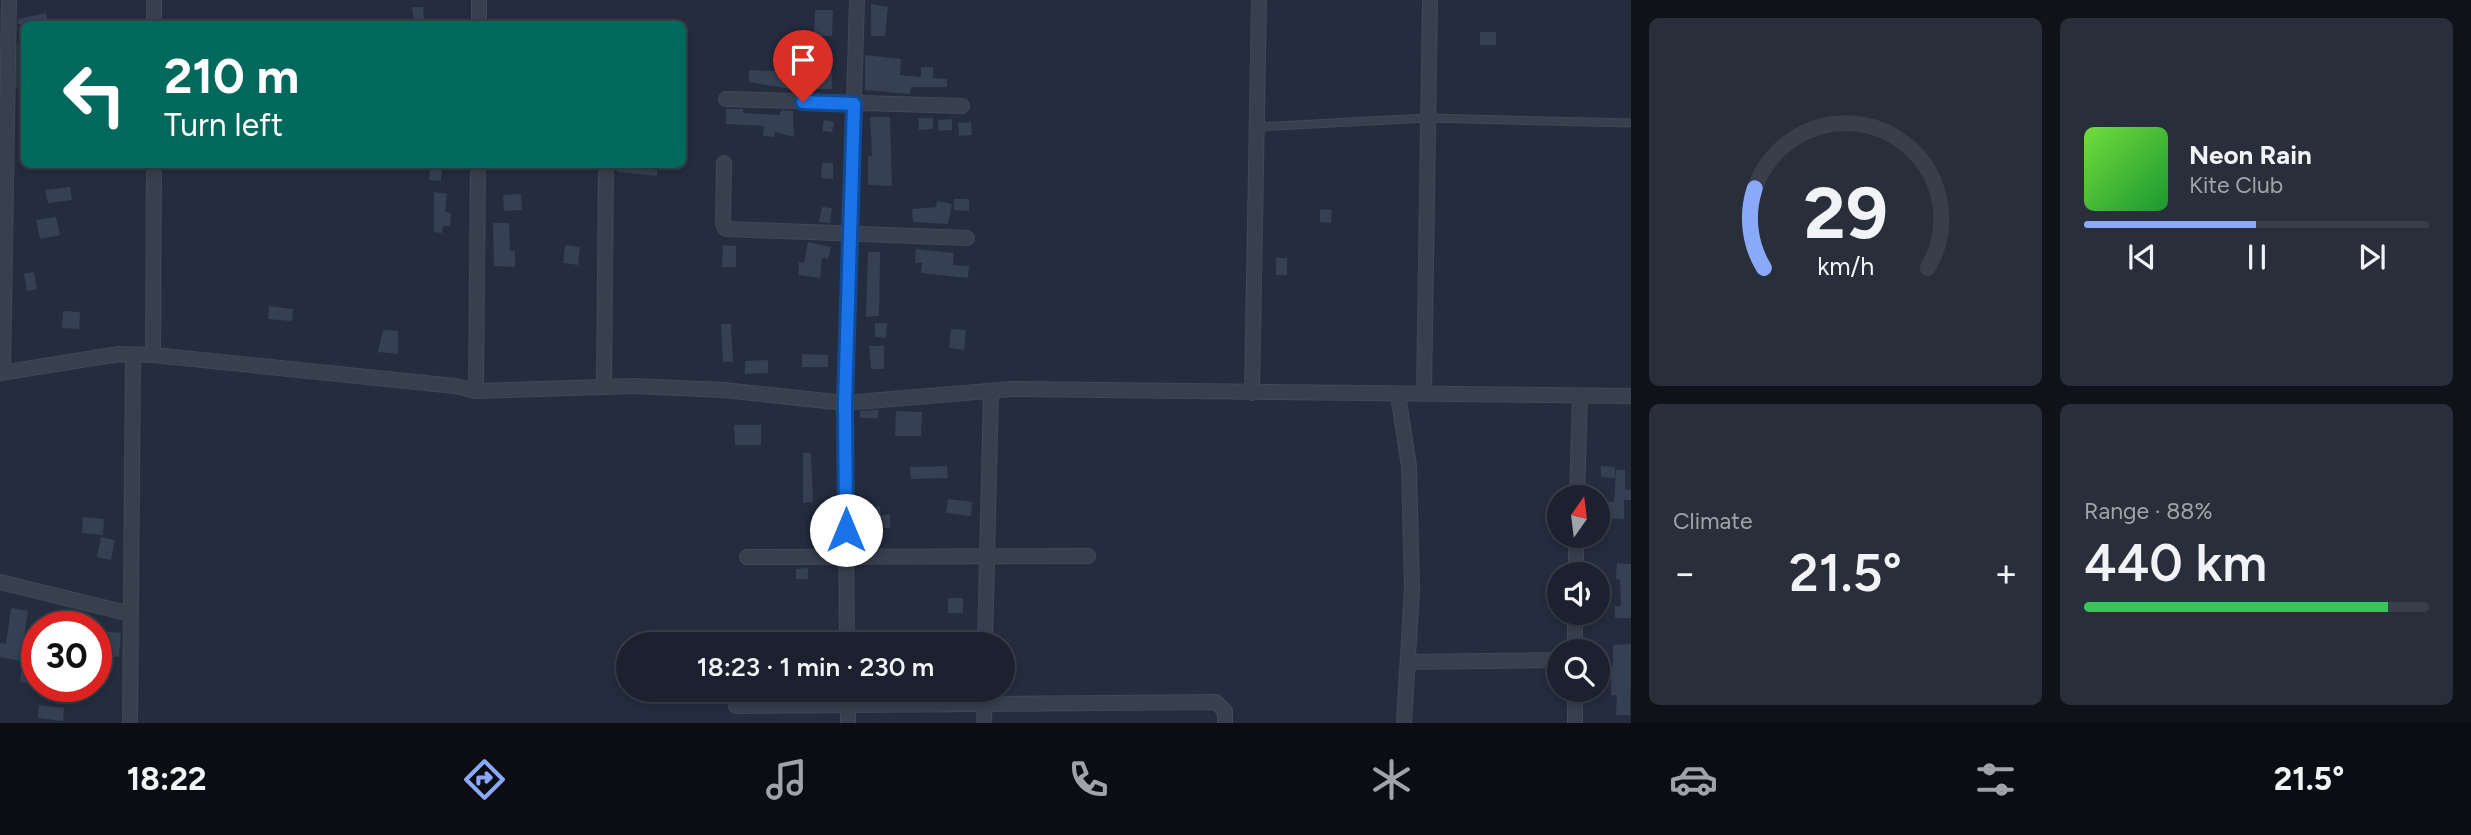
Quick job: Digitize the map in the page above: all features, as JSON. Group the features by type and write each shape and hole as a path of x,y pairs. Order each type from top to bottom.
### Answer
{"street":[{"path":"9,0 1,372 133,355 153,355 455,386 476,391 604,387 724,390 845,403 991,391 1631,396"},
{"path":"154,21 155,0"},
{"path":"479,0 479,21"},
{"path":"847,632 845,403 857,0"},
{"path":"1252,393 1259,0"},
{"path":"1424,394 1430,0"},
{"path":"726,99 962,106"},
{"path":"724,163 723,224 726,229 850,236 967,238"},
{"path":"153,355 154,168"},
{"path":"476,391 478,168"},
{"path":"604,387 606,168"},
{"path":"130,723 133,355"},
{"path":"985,632 991,391"},
{"path":"1398,395 1409,466 1412,589 1404,723"},
{"path":"1577,485 1580,396"},
{"path":"747,557 1088,556"},
{"path":"0,582 131,614"},
{"path":"1408,662 1547,660"},
{"path":"736,706 786,702"},
{"path":"848,702 848,723"},
{"path":"933,702 984,705 1216,702 1225,711 1224,723"},
{"path":"984,702 984,723"},
{"path":"1575,702 1575,723"}],"lane":[{"path":"1257,127 1427,118 1631,123"}],"shaded area":[{"path":"12,42 21,45 21,90 13,87 14,97 2,96 0,84"}],"building":[{"path":"871,4 888,7 885,36 871,36"},
{"path":"412,7 423,7 424,21 414,21"},
{"path":"815,10 833,10 832,36 814,36"},
{"path":"46,13 47,21 21,21 21,24 18,24 18,19"},
{"path":"1480,32 1496,32 1496,45 1480,45"},
{"path":"815,53 831,54 832,89 816,89"},
{"path":"865,55 901,59 900,75 921,77 921,67 933,67 933,78 947,79 947,87 911,87 910,94 865,90"},
{"path":"749,70 793,72 791,89 749,82"},
{"path":"726,109 780,115 781,110 793,111 794,137 775,132 774,137 763,136 764,126 726,124"},
{"path":"870,117 890,117 892,186 868,185 868,156 872,156"},
{"path":"918,118 933,118 933,129 919,130"},
{"path":"952,119 952,130 939,131 938,120"},
{"path":"824,120 834,122 832,132 822,131"},
{"path":"971,122 972,135 959,136 958,123"},
{"path":"822,163 833,163 833,179 821,178"},
{"path":"430,168 442,168 441,181 429,180"},
{"path":"618,168 658,168 657,176 617,172"},
{"path":"70,187 72,200 48,203 45,190"},
{"path":"434,192 447,194 445,212 451,213 450,226 443,226 442,233 434,232"},
{"path":"521,194 522,210 504,211 503,195"},
{"path":"954,199 969,199 969,211 954,210"},
{"path":"937,201 952,204 948,224 913,222 912,209 936,207"},
{"path":"822,207 832,208 830,223 819,222"},
{"path":"1320,209 1332,210 1331,223 1320,222"},
{"path":"56,217 60,235 40,239 36,220"},
{"path":"493,223 509,223 510,251 515,251 515,267 494,266"},
{"path":"808,242 831,247 828,259 822,258 820,278 798,275 799,262 804,263"},
{"path":"565,245 580,247 578,265 563,263"},
{"path":"723,245 736,246 736,267 722,267"},
{"path":"916,249 954,253 953,265 969,266 968,278 921,273 922,263 915,263"},
{"path":"868,252 880,252 879,316 866,317"},
{"path":"1276,258 1287,258 1287,275 1276,275"},
{"path":"34,272 37,289 27,291 24,274"},
{"path":"269,306 293,309 292,321 268,319"},
{"path":"63,311 80,312 79,329 62,328"},
{"path":"875,323 887,323 886,338 875,337"},
{"path":"721,324 731,324 733,362 723,362"},
{"path":"951,329 966,330 964,350 949,348"},
{"path":"383,330 398,331 398,354 378,352"},
{"path":"869,346 884,346 884,369 871,369"},
{"path":"802,354 828,355 828,367 802,367"},
{"path":"768,360 768,373 745,374 745,361"},
{"path":"878,410 878,418 860,418 860,411"},
{"path":"896,411 922,412 921,436 895,436"},
{"path":"734,425 761,425 761,445 735,445"},
{"path":"803,453 811,453 813,502 803,503"},
{"path":"947,466 948,478 911,479 910,467"},
{"path":"1601,466 1615,467 1615,478 1601,477"},
{"path":"1616,470 1625,470 1625,489 1631,490 1631,500 1624,500 1624,519 1610,518 1610,502 1614,502"},
{"path":"948,499 972,502 971,516 946,513"},
{"path":"880,506 881,515 890,515 890,528 883,528 879,543 866,540 869,528 864,528 863,507"},
{"path":"83,517 104,519 103,535 82,533"},
{"path":"101,537 115,540 111,560 97,557"},
{"path":"1617,563 1631,564 1631,618 1615,618 1615,606 1621,606 1620,580 1616,579"},
{"path":"808,568 808,579 796,579 796,569"},
{"path":"948,598 963,598 963,613 948,613"},
{"path":"11,608 28,611 21,611 20,661 0,657 0,643 6,644"},
{"path":"112,632 121,633 119,657 112,656"},
{"path":"1631,644 1630,715 1616,715 1617,695 1611,695 1610,665 1613,666 1613,645"},
{"path":"39,705 64,708 63,721 38,718"}],"route":[{"path":"803,102 854,104 845,403 846,530"}]}
